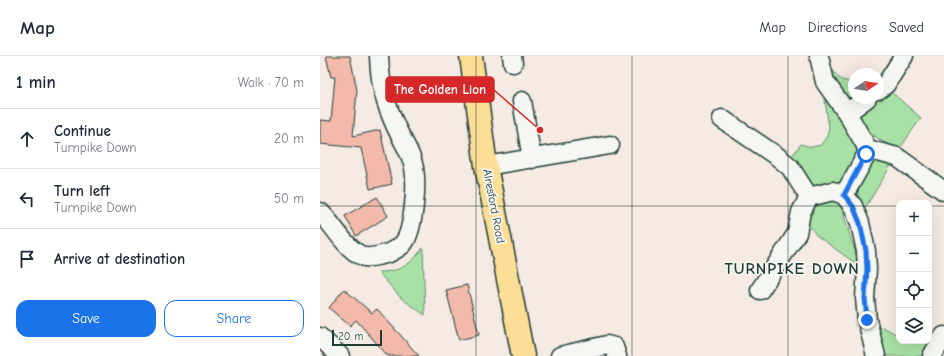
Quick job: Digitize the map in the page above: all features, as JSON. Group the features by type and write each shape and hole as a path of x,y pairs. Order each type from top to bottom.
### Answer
{"main road":[{"name":"Alresford Road","path":"471,56 486,166 523,356"}],"street":[{"path":"320,212 344,242 354,251 365,257 387,253 402,245 405,240 414,203 414,168 384,97 379,56"},
{"path":"819,56 824,82 847,113 867,149 866,154 844,195"},
{"path":"884,84 904,56"},
{"path":"522,101 532,158"},
{"path":"847,113 859,104"},
{"path":"722,119 778,157 790,167 809,197"},
{"path":"486,166 610,145"},
{"path":"867,149 897,157 944,191"},
{"path":"760,290 797,233 801,212 809,197 833,191 844,195 853,206 860,223 866,251 867,269 865,298 867,320 876,356"},
{"path":"320,337 340,356"},
{"path":"560,356 607,345 614,347 617,356"}],"green space":[{"path":"830,70 833,70 842,80 848,81 848,97 845,97 836,86"},
{"path":"823,87 861,147 840,184 808,189 791,157 801,144 811,147 821,145 827,136 829,128"},
{"path":"889,90 921,118 898,151 868,132 859,122 858,112 867,104 884,104 884,93"},
{"path":"883,158 893,162 862,213 859,205 858,182 870,163"},
{"path":"827,201 840,203 858,261 855,263 816,235 807,221 809,211"},
{"path":"423,248 425,315 401,298 378,272 392,271 404,266 414,259"},
{"path":"883,327 896,334 896,344 931,344 925,356 883,356 876,331"}],"building":[{"path":"326,56 350,56 357,90 353,136 380,130 392,184 370,189 361,148 320,144 320,120 331,121 335,77 331,77"},
{"path":"377,197 388,216 356,236 345,216"},
{"path":"467,285 479,335 459,340 446,290"},
{"path":"344,289 372,313 377,309 419,356 388,356 356,320 350,326 329,308"}],"place":[{"name":"The Golden Lion","path":"540,130"}],"district":[{"name":"TURNPIKE DOWN","path":"792,269"}],"route":[{"path":"866,154 844,195 853,206 860,223 866,251 867,269 865,298 867,320"}]}
